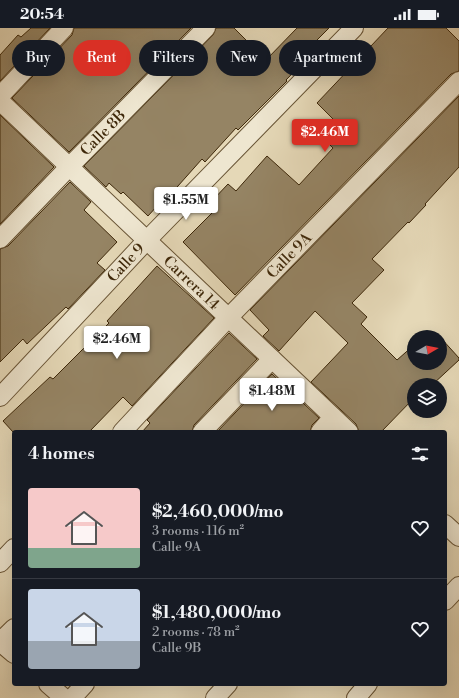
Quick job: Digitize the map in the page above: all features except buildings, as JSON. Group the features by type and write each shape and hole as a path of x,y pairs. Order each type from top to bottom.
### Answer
{"street":[{"path":"0,96 64,28"},
{"name":"Calle 8B","path":"0,239 206,28"},
{"name":"Calle 9","path":"0,397 147,240 354,28"},
{"name":"Calle 9A","path":"124,430 228,318 459,81"},
{"name":"Carrera 14","path":"0,101 346,430"},
{"path":"204,430 272,359"},
{"path":"322,430 333,417"},
{"path":"447,526 459,537"},
{"path":"0,563 12,550"},
{"path":"447,599 459,586"},
{"path":"12,630 0,642 12,652"},
{"path":"50,686 64,698"},
{"path":"72,698 83,686"},
{"path":"215,698 226,686"},
{"path":"356,698 366,686"}]}
